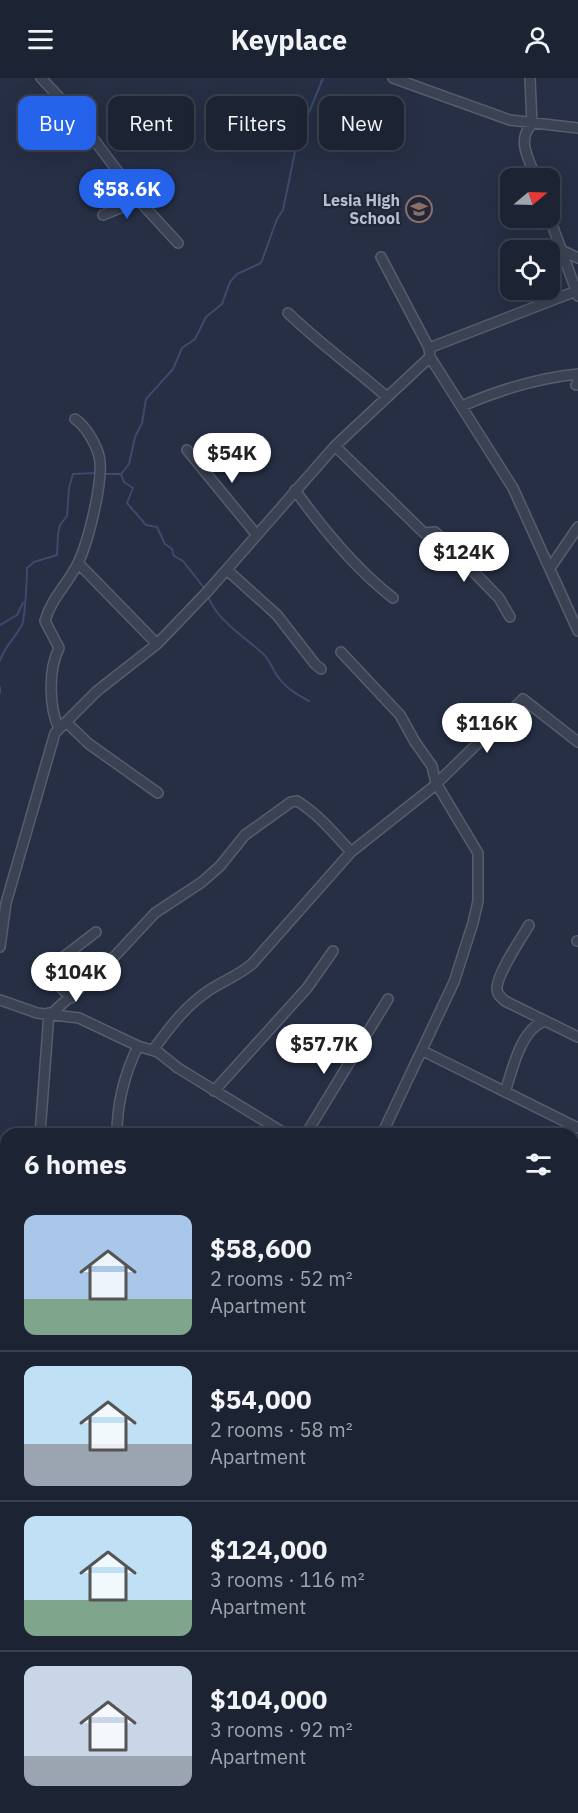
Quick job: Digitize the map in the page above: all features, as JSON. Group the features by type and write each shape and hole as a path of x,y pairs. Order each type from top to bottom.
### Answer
{"street":[{"path":"41,78 74,113 140,200 178,243"},
{"path":"393,78 495,115 532,124 578,128"},
{"path":"530,78 532,124 524,133 522,140 532,168"},
{"path":"104,215 140,200"},
{"path":"0,946 6,903 25,829 55,733 105,685 157,644 227,570 335,446 387,397 429,352 577,293 553,228"},
{"path":"561,250 578,258"},
{"path":"381,257 429,352 513,488 578,631"},
{"path":"288,313 319,344 357,370 387,397"},
{"path":"462,406 496,392 557,376 578,374"},
{"path":"75,419 84,424 100,460 88,541 78,562 49,608 45,621 59,648 54,657 52,697 54,718 62,726 158,793"},
{"path":"335,446 424,533 435,532 499,598 510,617"},
{"path":"187,450 256,534"},
{"path":"295,490 310,512 367,575 393,598"},
{"path":"550,568 578,527"},
{"path":"78,562 157,644"},
{"path":"227,570 277,615 321,669"},
{"path":"341,652 400,715 432,766 436,783 478,853 478,901 454,982 385,1128"},
{"path":"153,1050 183,1010 212,988 239,975 252,964 351,852 436,783 523,699 578,742"},
{"path":"41,1128 51,1013 71,998 155,913 202,882 220,866 245,836 291,802 297,801 304,805 326,823 351,852"},
{"path":"529,925 496,988 505,1000 578,1037"},
{"path":"71,998 45,971 96,932"},
{"path":"214,1091 307,988 333,951"},
{"path":"309,1128 388,999"},
{"path":"0,1000 37,1013 79,1018 138,1046 153,1050 214,1091 276,1128"},
{"path":"504,1092 528,1036 538,1024 546,1021"},
{"path":"117,1128 117,1111 124,1080 138,1046"},
{"path":"423,1051 578,1128"}],"waterway":[{"path":"205,589 183,561 174,556 172,549 165,544 157,527 146,525 127,503 133,488 124,482 121,474 129,464 135,437 142,423 146,399 173,369 182,348 195,339 206,317 222,304 230,282 237,274 261,263 277,219 283,210 297,142 323,78"},
{"path":"0,661 4,651 22,625 27,568 34,562 57,555 58,534 60,525 67,516 69,488 73,474 96,473"},
{"path":"102,474 120,474"},
{"path":"208,596 223,619 266,657 282,682 309,701"},
{"path":"0,625 17,615 23,603"},
{"path":"0,687 0,693"}],"place":[{"name":"Lesia High School","path":"419,209"}]}
